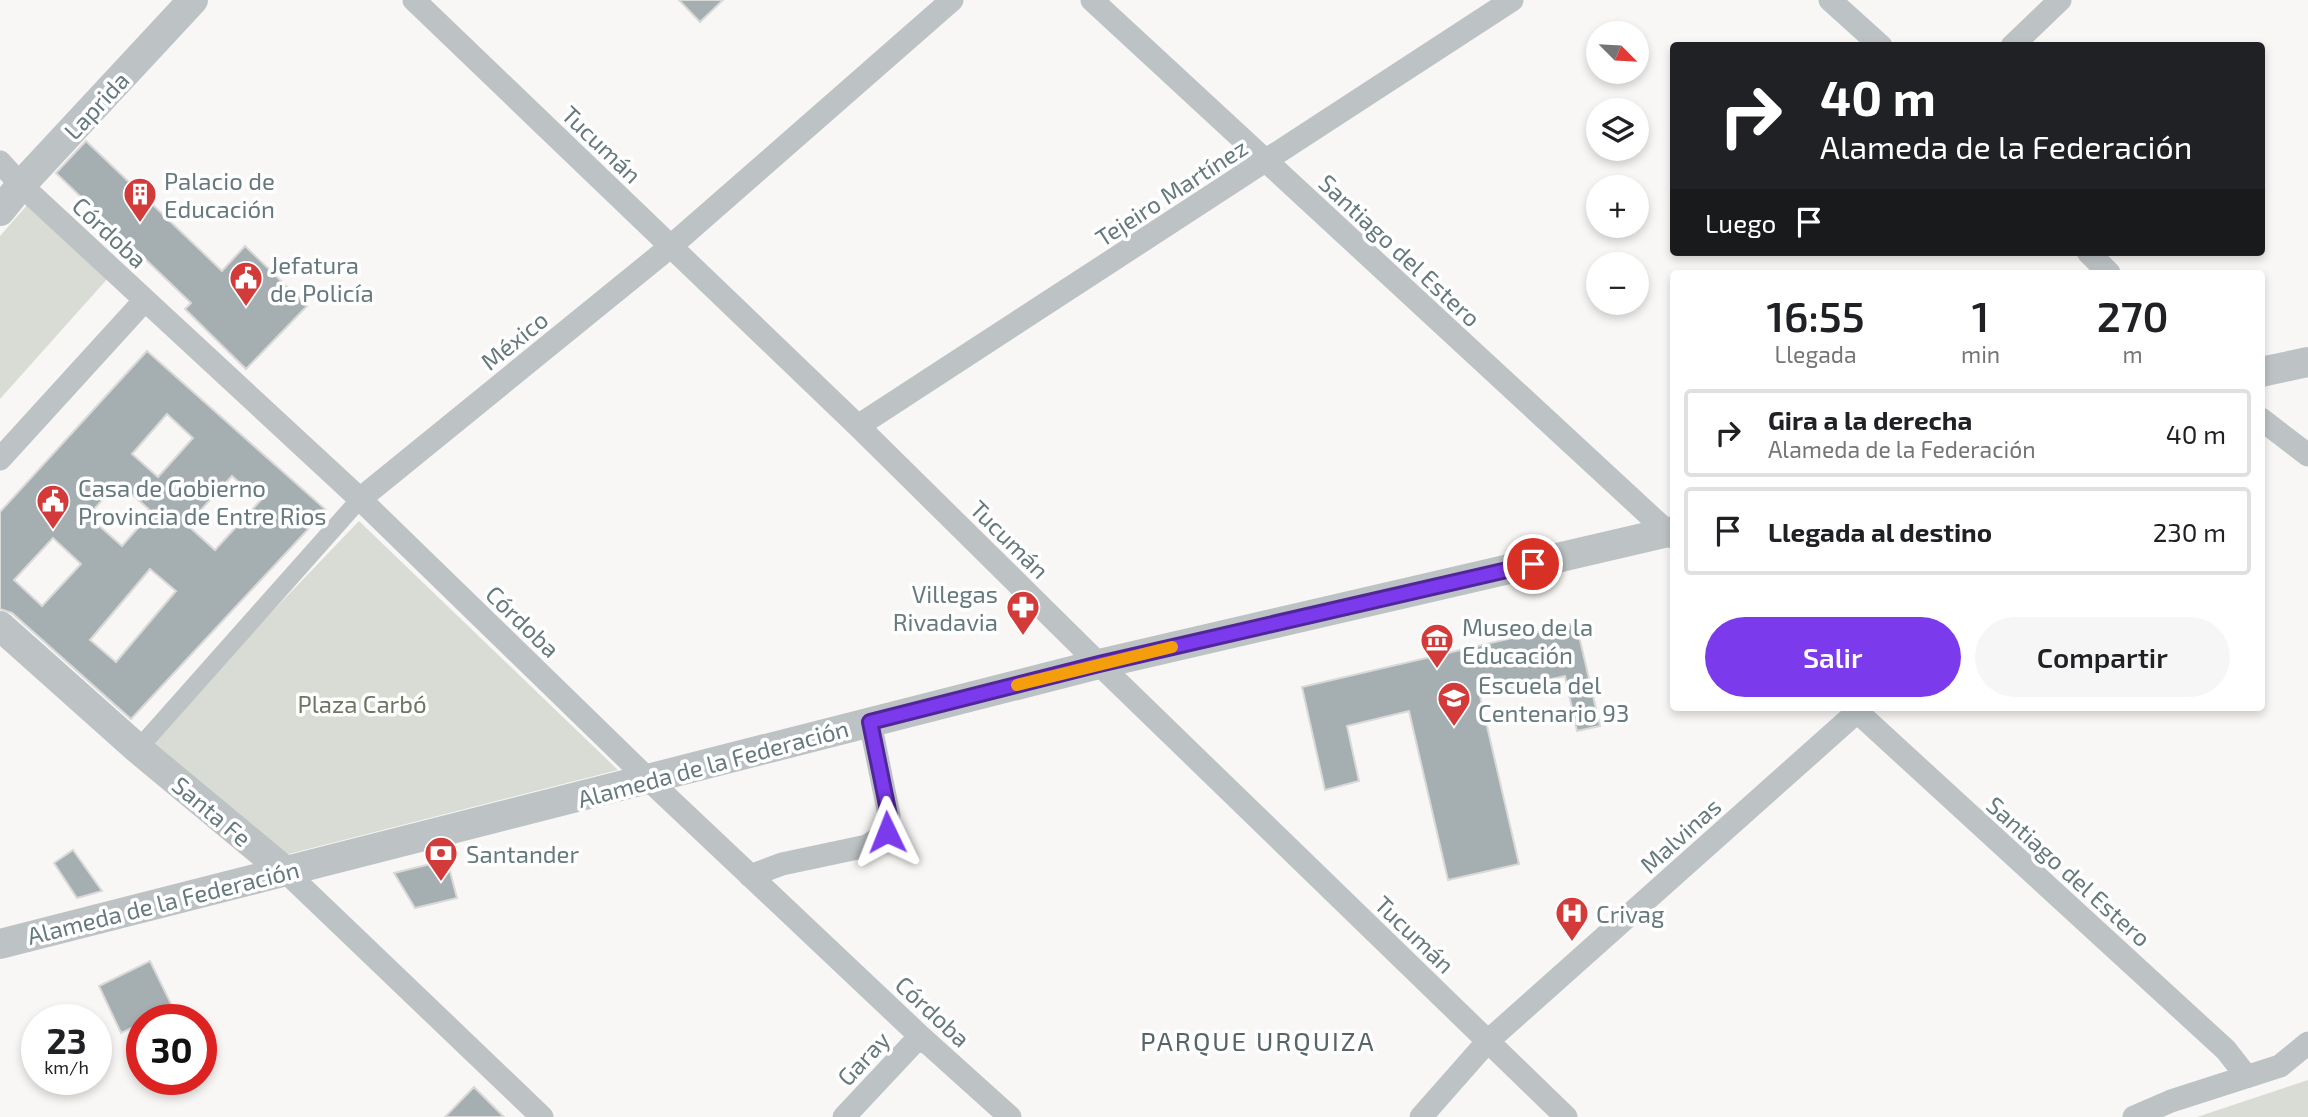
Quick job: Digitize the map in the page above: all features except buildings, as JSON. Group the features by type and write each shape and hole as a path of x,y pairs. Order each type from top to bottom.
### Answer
{"street":[{"name":"Laprida","path":"0,211 193,0"},
{"name":"Tucumán","path":"414,0 858,426 1566,1117"},
{"name":"México","path":"138,749 360,499 670,247 951,0"},
{"name":"Santiago del Estero","path":"1092,0 1670,532"},
{"name":"Tejeiro Martínez","path":"858,426 1512,0"},
{"path":"1830,0 1877,42"},
{"path":"2016,42 2060,0"},
{"name":"Córdoba","path":"0,162 21,185 360,499 750,876 1010,1117"},
{"path":"2092,256 2106,270"},
{"path":"0,459 145,300"},
{"path":"2265,371 2308,362"},
{"path":"2265,422 2308,455"},
{"name":"Alameda de la Federación","path":"0,944 1099,664 1670,534"},
{"name":"Santa Fe","path":"0,626 138,749 285,871 542,1117"},
{"name":"Malvinas","path":"1421,1117 1488,1041 1853,711"},
{"name":"Santiago del Estero","path":"1855,711 2226,1049 2247,1077"},
{"path":"750,876 782,864 867,846 887,832 889,815 870,722"},
{"name":"Garay","path":"844,1117 920,1035"},
{"path":"2280,1066 2308,1043"},
{"path":"2134,1117 2171,1101 2308,1058"}],"green space":[{"path":"28,204 109,277 0,399 0,236"},
{"name":"Plaza Carbó","path":"359,521 618,770 277,857 148,741"},
{"path":"2308,1080 2308,1117 2197,1117"}],"slow traffic":[{"path":"1017,685 1172,647"}],"place":[{"name":"Palacio de Educación","path":"140,224"},
{"name":"Jefatura de Policía","path":"246,308"},
{"name":"Casa de Gobierno Provincia de Entre Rios","path":"53,531"},
{"name":"Villegas Rivadavia","path":"1023,637"},
{"name":"Museo de la Educación","path":"1437,670"},
{"name":"Escuela del Centenario 93","path":"1454,728"},
{"name":"Santander","path":"441,883"},
{"name":"Crivag","path":"1572,943"}],"district":[{"name":"PARQUE URQUIZA","path":"1258,1040"}],"route":[{"path":"887,832 889,815 870,722 1099,664 1533,564"}]}
